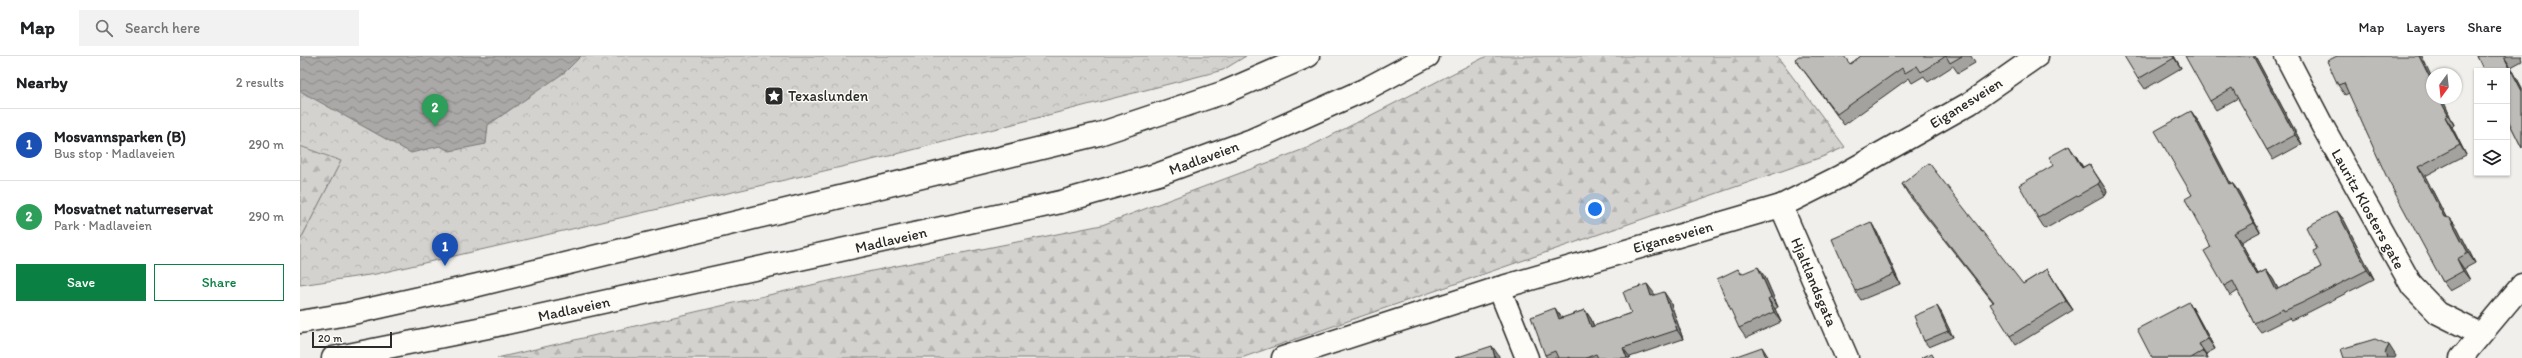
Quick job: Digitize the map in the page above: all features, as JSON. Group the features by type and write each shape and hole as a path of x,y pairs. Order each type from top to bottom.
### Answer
{"main road":[{"path":"300,322 348,314 486,283 1099,134 1225,92 1308,56"},
{"name":"Madlaveien","path":"333,358 488,327 1061,202 1160,174 1252,140 1364,90 1428,56"},
{"name":"Eiganesveien","path":"1283,358 1499,288 1782,206 1841,176 1970,103 2037,56"},
{"name":"Lauritz Klosters gate","path":"2286,56 2323,127 2412,286 2438,313 2480,334"},
{"name":"Hjaltlandsgata","path":"1782,206 1847,358"},
{"path":"2461,358 2522,285"},
{"path":"1499,288 1527,358"}],"green space":[{"path":"300,56 1246,56 1223,70 889,156 376,274 300,285 300,241 341,161 300,146"},
{"path":"1487,56 1777,56 1845,147 1822,157 1241,358 497,358 872,271 1102,225 1307,148"},
{"path":"300,91 357,130 300,241"}],"water":[{"path":"300,56 581,56 565,72 488,125 486,144 450,151 440,146 411,153 300,91"}],"building":[{"path":"1799,56 1844,56 1850,64 1861,56 1946,56 1921,72 1917,66 1905,73 1902,68 1837,114 1795,59"},
{"path":"1946,56 1962,56 1950,63"},
{"path":"2124,56 2173,56 2174,58 2138,79"},
{"path":"2185,56 2253,56 2295,135 2267,150 2232,88 2210,101"},
{"path":"2337,56 2419,56 2426,70 2426,104 2442,104 2448,115 2445,117 2460,145 2418,167 2444,217 2450,218 2468,253 2457,259 2463,271 2443,282 2389,182 2344,83 2338,85 2327,61"},
{"path":"2477,56 2507,56 2504,57 2510,68 2483,68"},
{"path":"2510,68 2522,91 2522,148 2510,124"},
{"path":"2191,111 2229,184 2232,183 2254,223 2234,233 2257,275 2266,270 2276,290 2321,267 2313,251 2317,249 2306,227 2337,211 2367,270 2302,303 2284,311 2283,309 2254,323 2233,281 2224,286 2204,251 2211,247 2185,199 2192,195 2155,131"},
{"path":"2069,146 2082,168 2089,164 2100,181 2098,184 2038,218 2019,185 2054,165 2049,157"},
{"path":"1929,163 2023,284 2047,269 2066,301 2010,336 1990,304 1994,302 1902,184"},
{"path":"1871,222 1894,274 1855,291 1832,239"},
{"path":"1758,267 1771,297 1768,299 1774,312 1739,328 1717,279 1738,269 1741,274"},
{"path":"1647,284 1651,296 1664,292 1677,330 1623,348 1627,358 1598,358 1596,354 1586,358 1558,358 1555,351 1545,355 1531,317 1555,308 1559,319 1585,310 1591,327 1631,313 1623,292"},
{"path":"2189,302 2208,339 2199,344 2203,351 2191,358 2152,358 2137,329"},
{"path":"1937,306 1948,331 1924,341 1914,316"},
{"path":"2375,339 2389,345 2385,353 2387,358 2344,358 2341,349"},
{"path":"1492,346 1495,358 1455,358"},
{"path":"1762,347 1766,358 1731,358"},
{"path":"1932,353 1934,358 1921,358"}],"place":[{"name":"Texaslunden","path":"774,96"},
{"name":"Mosvatnet naturreservat","path":"435,127"},
{"name":"Mosvannsparken (B)","path":"445,266"}]}
